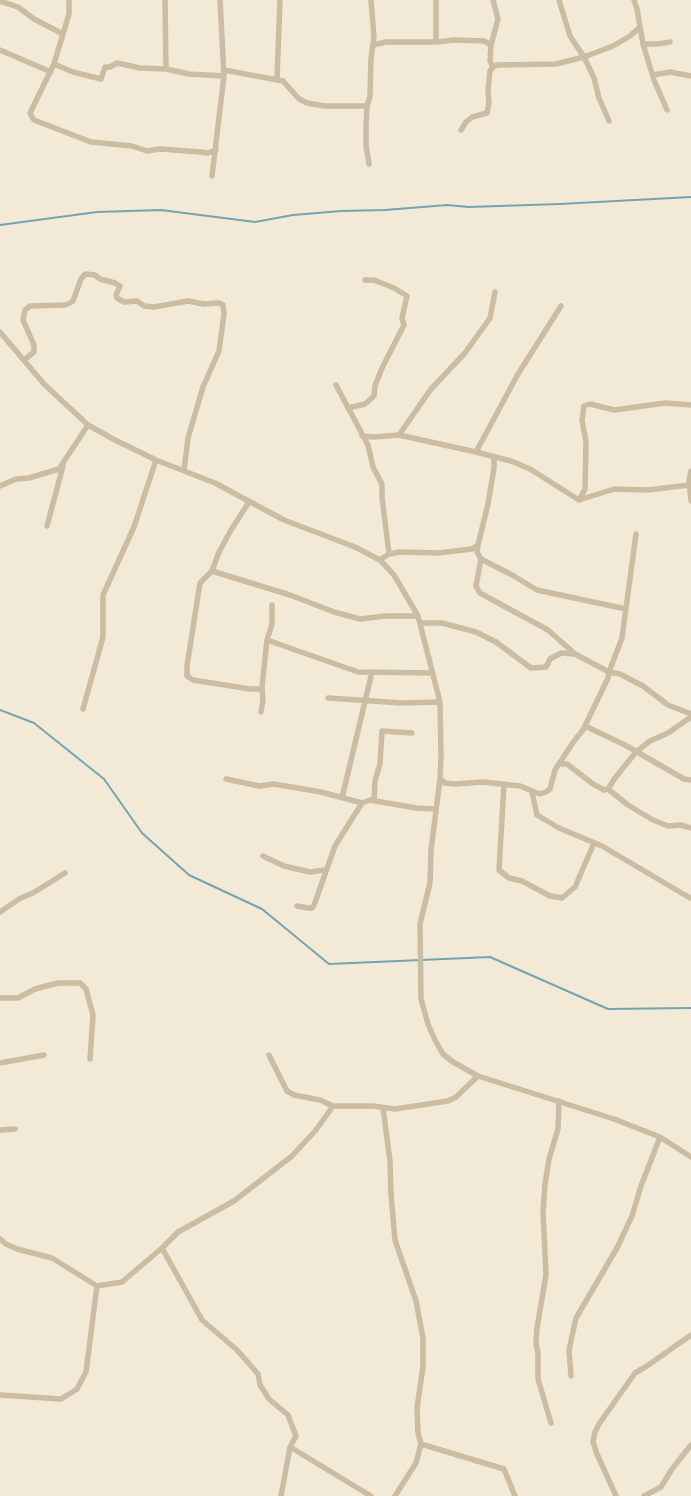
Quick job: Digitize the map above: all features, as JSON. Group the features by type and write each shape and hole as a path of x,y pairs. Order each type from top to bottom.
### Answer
{"street":[{"path":"69,0 69,14 54,64 30,113 34,120 91,142 132,146 147,151 160,149 208,153 216,150"},
{"path":"165,0 166,69"},
{"path":"212,176 224,73 220,0"},
{"path":"277,79 280,0"},
{"path":"369,164 366,145 367,106 370,96 369,87 374,37 371,0"},
{"path":"436,0 436,42"},
{"path":"493,0 498,20 491,45 490,61 493,67"},
{"path":"559,0 570,36 584,57 594,78 599,98 610,121"},
{"path":"634,0 642,44 667,110"},
{"path":"0,1 18,7 34,19 63,34"},
{"path":"461,130 472,116 487,113 490,72 493,67 497,65 556,64 584,57 613,46 630,36 640,26"},
{"path":"373,44 454,40 484,41 491,45"},
{"path":"642,44 670,42"},
{"path":"0,50 51,72"},
{"path":"54,64 74,72 101,79 105,67 110,67 117,63 189,74 224,73 277,79 283,81 307,104 367,106"},
{"path":"653,75 670,72 691,76"},
{"path":"24,360 34,352 34,345 23,320 25,310 30,306 65,305 70,303 73,301 79,283 85,274 95,275 100,279 115,282 120,286 116,295 117,298 124,302 137,301 144,306 151,307 188,301 204,304 219,303 223,305 224,314 219,351 203,387 188,438 184,470"},
{"path":"348,408 364,404 374,396 375,386 382,368 404,326 402,318 407,296 394,288 374,280 365,280"},
{"path":"399,435 431,389 465,353 490,318 494,292"},
{"path":"476,452 518,374 561,306"},
{"path":"0,332 58,399 88,425 156,460 215,483 284,520 355,547 380,560 394,575 419,620 440,702 440,779 431,850 430,883 420,924 421,999 428,1024 443,1054 478,1076 614,1119 660,1137 691,1157"},
{"path":"336,385 368,445 373,467 382,484 388,554"},
{"path":"579,500 584,489 586,442 582,420 584,406 590,404 614,410 666,403 691,406"},
{"path":"0,486 16,479 29,478 59,469 88,425"},
{"path":"362,436 399,435 476,452 511,462 530,469 579,500 614,489 648,490 689,485"},
{"path":"494,458 488,504 477,552 481,559 537,590 626,609"},
{"path":"83,709 102,637 103,595 134,527 156,460"},
{"path":"47,526 64,464"},
{"path":"691,471 689,485 691,501"},
{"path":"249,502 231,530 212,571 200,584 187,676 193,680 250,689 261,689 262,686"},
{"path":"440,779 445,783 454,784 483,782 520,786 540,794 550,789 559,764 585,726 602,693 622,638 636,534"},
{"path":"380,560 388,554 400,552 438,553 472,549 478,545"},
{"path":"481,559 476,586 480,593 548,630 575,654 609,672 620,674 643,686 668,705 691,716 668,733 650,741 636,752 608,790"},
{"path":"212,571 360,619 385,616 442,623 476,632 496,642 531,668 546,667 550,659 561,652 575,654"},
{"path":"261,712 263,700 262,686 272,624 272,605"},
{"path":"268,640 358,672 434,673"},
{"path":"342,798 372,672"},
{"path":"328,698 402,703 440,702"},
{"path":"585,726 684,779 691,780"},
{"path":"374,801 375,781 380,764 382,732 412,733"},
{"path":"559,764 568,764 592,784 608,790 653,820 668,826 681,825 691,828"},
{"path":"226,779 259,786 274,784 362,803 370,800 416,808 435,809"},
{"path":"504,784 499,870 509,878 522,881 550,896 562,898 575,887 594,843"},
{"path":"532,792 537,815 559,828 594,843 690,898"},
{"path":"297,906 312,908 335,846 362,803"},
{"path":"264,856 284,866 310,872 326,870"},
{"path":"0,912 65,873"},
{"path":"0,998 18,998 35,989 58,983 80,983 86,990 93,1015 90,1059"},
{"path":"0,1063 44,1054"},
{"path":"270,1055 288,1090 294,1095 320,1100 333,1106 373,1106 395,1109 448,1101 456,1097 478,1076"},
{"path":"551,1423 538,1379 536,1344 546,1275 543,1212 545,1184 549,1159 558,1129 559,1101"},
{"path":"0,1239 17,1249 52,1258 97,1286 122,1282 178,1232 234,1201 292,1156 316,1130 333,1106"},
{"path":"383,1108 390,1161 395,1240 416,1301 423,1338 423,1367 417,1408 418,1433 421,1444 416,1463 395,1496"},
{"path":"0,1130 15,1130"},
{"path":"571,1376 569,1350 576,1318 617,1248 632,1216 641,1186 660,1137"},
{"path":"162,1248 202,1320 237,1350 258,1374 260,1385 269,1399 288,1415 296,1436 290,1447 281,1496"},
{"path":"0,1395 61,1399 78,1389 86,1372 97,1286"},
{"path":"616,1496 597,1454 594,1442 595,1432 635,1374 691,1335"},
{"path":"421,1444 504,1469 515,1496"},
{"path":"644,1496 661,1487 672,1469 691,1445"},
{"path":"290,1447 371,1496"}],"waterway":[{"path":"0,225 97,212 161,210 255,222 293,215 341,211 447,205 469,207 691,197"},
{"path":"0,710 34,723 104,779 142,833 189,875 262,909 329,964 490,957 608,1009 691,1008"}]}
